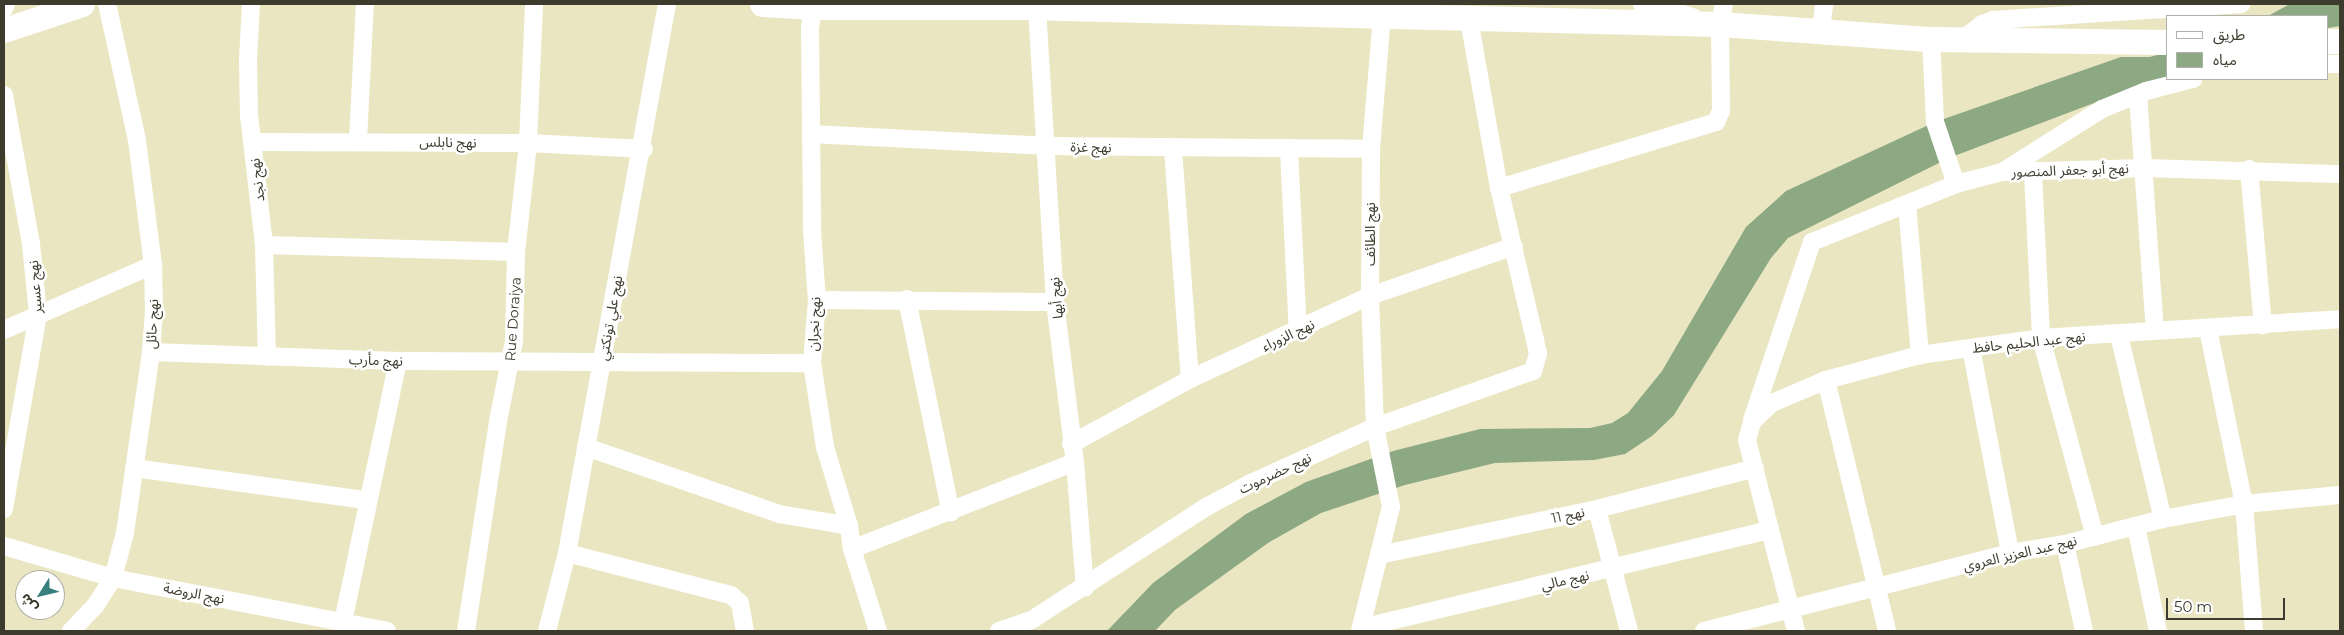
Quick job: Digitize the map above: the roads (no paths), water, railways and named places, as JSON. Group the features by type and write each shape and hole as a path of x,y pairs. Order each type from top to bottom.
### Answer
{"main road":[{"path":"4,30 82,4"},
{"path":"762,4 1335,10 1382,16 1433,11 1465,14 1717,17 1822,30 1931,39 2166,42"}],"street":[{"path":"4,9 6,4"},
{"name":"نهج حائل","path":"71,631 95,606 113,578 125,533 151,352 153,266 138,140 107,4"},
{"name":"نهج نجد","path":"251,4 248,60 252,142 264,245 267,357"},
{"path":"358,140 365,4"},
{"name":"Rue Doraiya","path":"466,631 498,416 511,363 516,252 528,143 534,4"},
{"name":"نهج علي تونكتي","path":"547,631 567,553 667,4"},
{"path":"1499,188 1716,122 1721,111 1717,17 1644,4"},
{"path":"1822,30 1824,4"},
{"path":"1968,39 1982,24 2012,11 2241,4"},
{"name":"نهج نجران","path":"813,6 812,231 817,300 812,363 819,422 848,526 852,549 878,631"},
{"name":"نهج أبها","path":"1025,6 1045,146 1055,302 1071,444 1075,462 1084,588"},
{"path":"1465,14 1499,188 1514,246"},
{"name":"نهج الطائف","path":"1379,555 1390,517 1391,496 1379,453 1376,427 1370,296 1371,149 1382,16"},
{"path":"1931,39 1935,122 1956,184"},
{"path":"2002,172 2102,109 2138,95 2189,80"},
{"name":"نهج عسير","path":"4,95 31,244 38,314 4,509"},
{"path":"2138,95 2145,168 2155,330"},
{"name":"نهج غزة","path":"811,134 1045,146 1288,150 1371,149"},
{"name":"نهج نابلس","path":"252,142 358,140 528,143 642,149"},
{"path":"1173,148 1190,379"},
{"path":"1288,150 1298,331"},
{"name":"نهج أبو جعفر المنصور","path":"1748,435 1812,242 1956,184 2002,172 2033,173 2145,168 2249,169 2340,174"},
{"path":"2249,169 2262,325"},
{"path":"2033,173 2041,338 2094,537"},
{"path":"1907,204 1920,355"},
{"path":"264,245 516,252"},
{"name":"نهج الزوراء","path":"1071,444 1190,379 1298,331 1370,296 1514,246"},
{"name":"نهج حضرموت","path":"999,631 1029,625 1134,552 1206,507 1376,427 1525,375 1537,365 1535,340 1514,246"},
{"path":"4,330 153,266"},
{"path":"907,298 950,513"},
{"path":"817,300 907,298 1055,302"},
{"name":"نهج عبد الحليم حافظ","path":"1748,435 1758,414 1772,403 1826,380 1920,355 2041,338 2119,335 2155,330 2208,329 2340,319"},
{"path":"2208,329 2244,504 2254,631"},
{"path":"2119,335 2163,519"},
{"path":"1971,348 2010,553"},
{"name":"نهج مأرب","path":"151,352 511,363 812,363"},
{"path":"343,622 366,500 398,361"},
{"path":"1826,380 1887,631"},
{"path":"1748,435 1768,530 1796,631"},
{"path":"586,447 779,514 848,526"},
{"path":"852,549 950,513 1075,462"},
{"path":"134,468 366,500"},
{"name":"نهج 11","path":"1379,555 1597,509 1755,468"},
{"name":"نهج عبد العزيز العروي","path":"1704,631 1877,589 2010,553 2064,544 2163,519 2244,504 2340,495"},
{"path":"1597,509 1629,631"},
{"path":"2136,526 2158,631"},
{"name":"نهج مالي","path":"1360,630 1768,530"},
{"path":"2064,544 2080,630"},
{"name":"نهج الروضة","path":"4,546 113,578 387,631"},
{"path":"567,553 731,595 740,603 745,631"},
{"path":"1360,630 1379,555"}],"water":[{"path":"2340,4 2340,26 2329,28 2329,15 2270,15 2288,5"},
{"path":"2166,53 2166,80 2131,89 1949,158 1788,238 1771,258 1674,415 1652,436 1625,454 1594,460 1495,463 1405,485 1321,513 1268,543 1175,610 1155,631 1107,631 1153,583 1246,514 1306,482 1393,451 1480,429 1590,428 1612,423 1628,413 1662,371 1746,227 1786,191 1935,122 2121,57 2150,57"}]}
